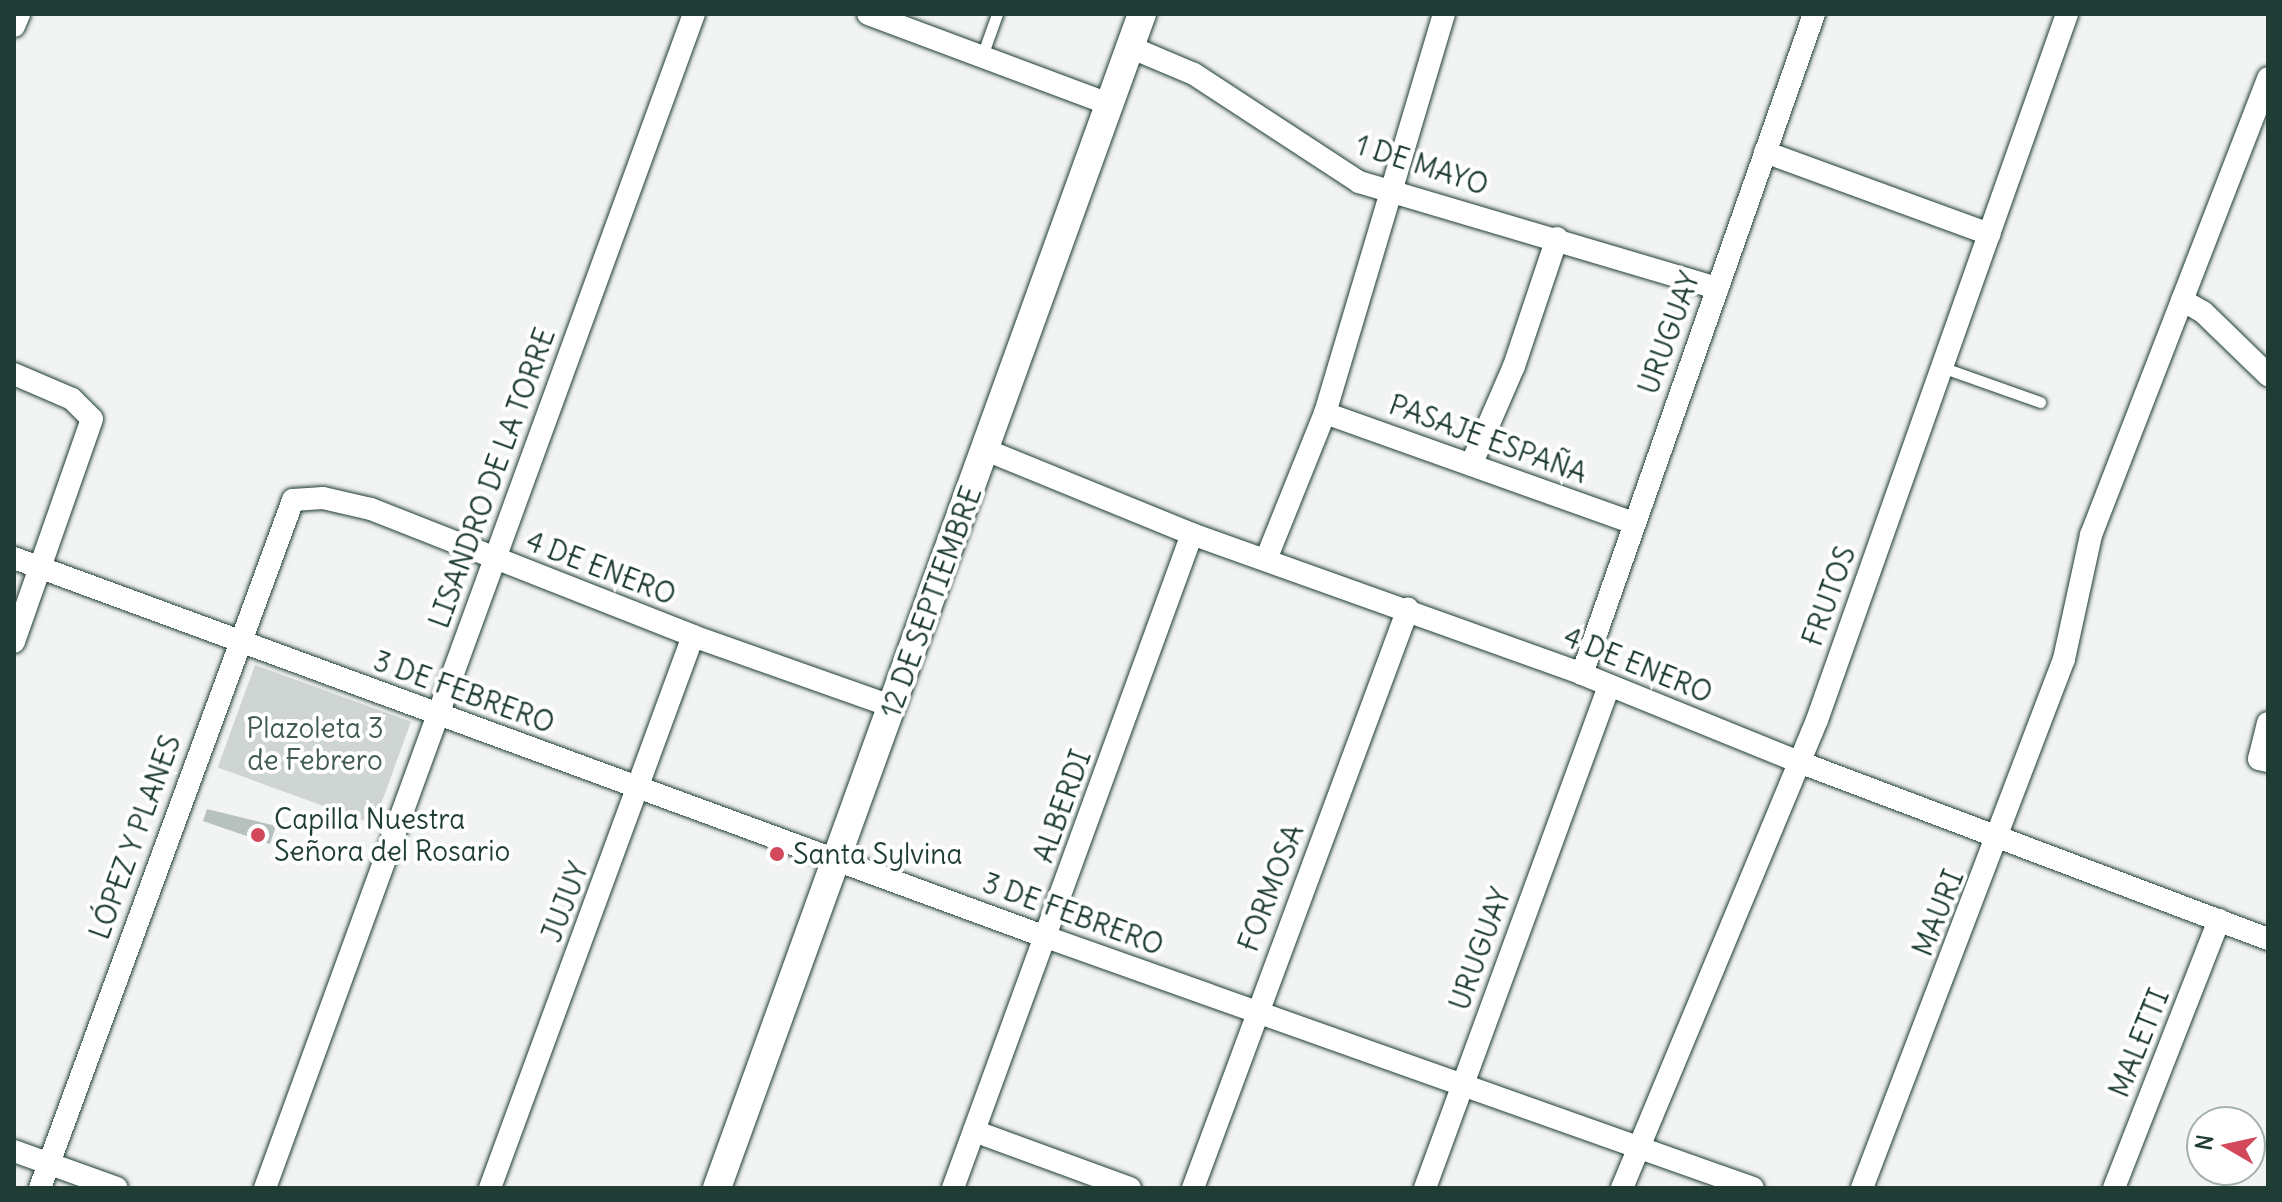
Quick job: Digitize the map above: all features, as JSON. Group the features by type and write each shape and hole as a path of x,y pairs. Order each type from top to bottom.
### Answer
{"street":[{"path":"14,26 19,14"},
{"name":"LISANDRO DE LA TORRE","path":"265,1188 694,14"},
{"path":"868,14 1109,104"},
{"name":"12 DE SEPTIEMBRE","path":"717,1188 1142,14"},
{"path":"1267,557 1325,413 1444,14"},
{"name":"URUGUAY","path":"1582,674 1631,522 1718,288 1814,14"},
{"name":"FRUTOS","path":"1622,1188 1799,762 1944,368 2067,14"},
{"name":"1 DE MAYO","path":"1130,47 1194,74 1345,174 1391,192 1557,238 1718,288"},
{"name":"MAURI","path":"1862,1188 1992,859 1996,834 2064,659 2091,535 2268,78"},
{"path":"1765,152 1989,234"},
{"path":"1471,465 1514,366 1557,238"},
{"path":"2182,300 2203,312 2268,375"},
{"path":"14,374 72,399 87,411 92,426 14,642"},
{"name":"PASAJE ESPAÑA","path":"1325,413 1631,522"},
{"name":"4 DE ENERO","path":"986,450 1192,534 1267,557 1582,674 1799,762 2268,939"},
{"name":"4 DE ENERO","path":"287,506 304,497 355,504 693,636 893,707"},
{"name":"LÓPEZ Y PLANES","path":"40,1188 287,506"},
{"name":"ALBERDI","path":"953,1188 1192,534"},
{"name":"3 DE FEBRERO","path":"14,558 1046,937 1753,1188"},
{"name":"FORMOSA","path":"1193,1188 1408,609"},
{"name":"JUJUY","path":"490,1188 693,636"},
{"name":"URUGUAY","path":"1425,1188 1609,686"},
{"path":"2268,723 2259,759 2268,761"},
{"name":"MALETTI","path":"2114,1188 2219,920"},
{"path":"974,1131 1130,1188"},
{"path":"14,1151 117,1188"}],"lane":[{"path":"982,56 997,14"},
{"path":"1944,368 2040,402"}],"green space":[{"name":"Plazoleta 3 de Febrero","path":"255,665 411,722 374,824 218,767"}],"building":[{"name":"Capilla Nuestra Señora del Rosario","path":"207,809 276,826 270,844 203,821"}],"place":[{"name":"Capilla Nuestra Señora del Rosario","path":"258,835"},
{"name":"Santa Sylvina","path":"777,854"}]}
